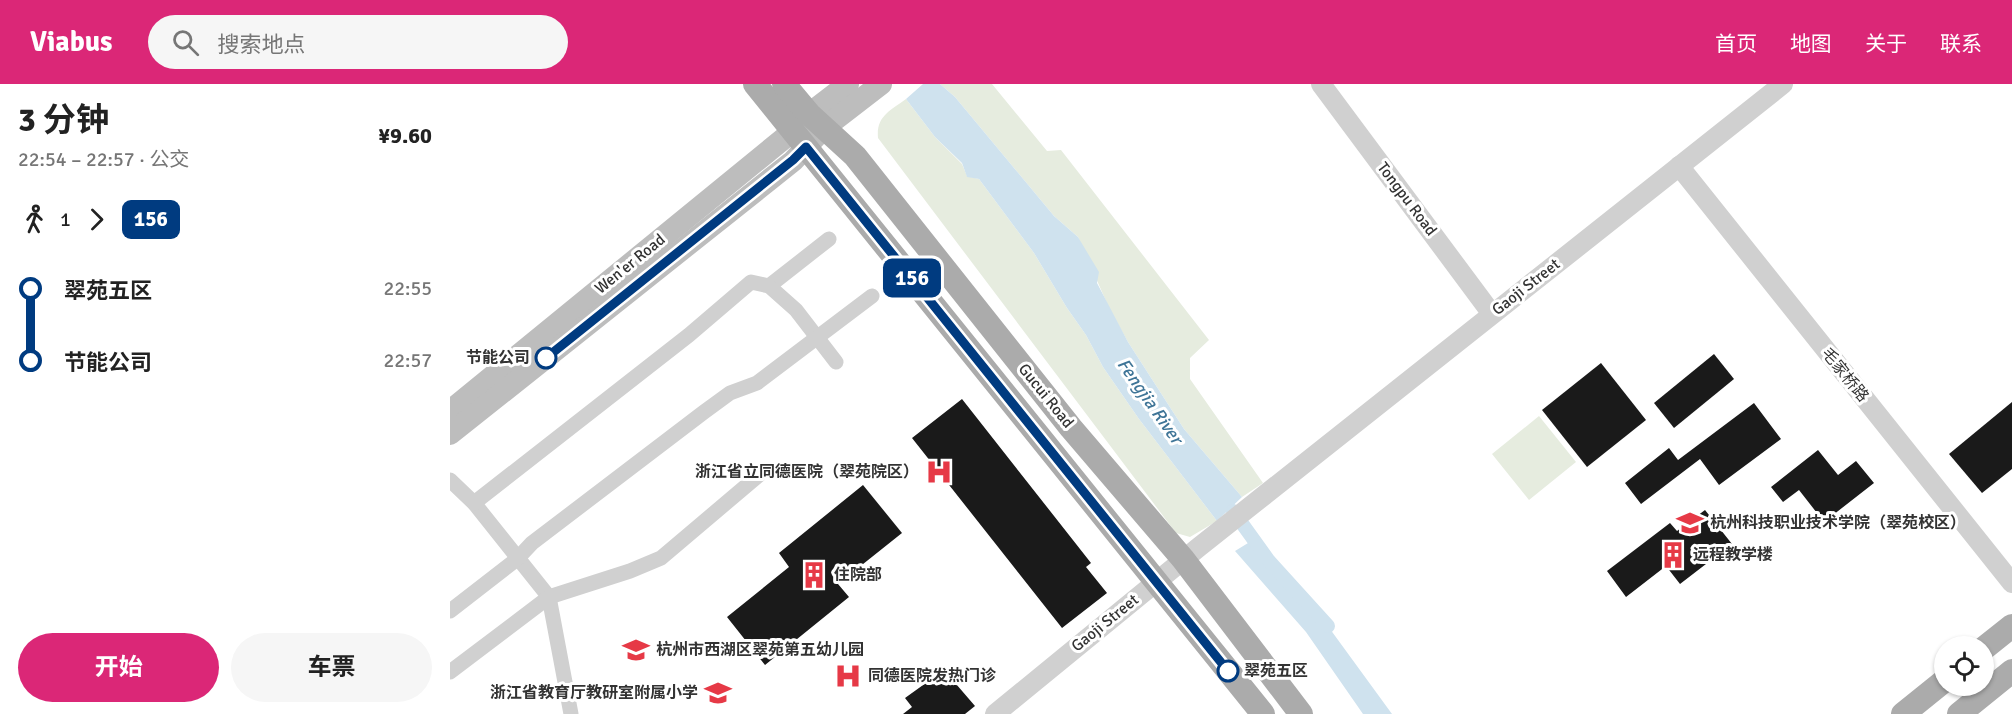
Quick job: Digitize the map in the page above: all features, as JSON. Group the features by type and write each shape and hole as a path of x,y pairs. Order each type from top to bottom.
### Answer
{"main road":[{"name":"Gucui Road","path":"755,84 808,130 855,156 1071,428 1183,560 1301,714"},
{"name":"Gucui Road","path":"784,84 808,130 1156,582 1263,714"},
{"path":"808,130 848,84"},
{"path":"808,130 880,85"},
{"name":"Wen'er Road","path":"450,411 808,130"},
{"name":"Wen'er Road","path":"450,434 793,160 808,130"},
{"path":"1994,640 2012,626"},
{"path":"1959,714 2012,671"},
{"path":"1903,714 1934,689"}],"street":[{"name":"Tongpu Road","path":"1322,84 1492,314"},
{"name":"Gaoji Street","path":"995,714 1269,490 1783,84"},
{"name":"毛家桥路","path":"1679,166 2012,583"},
{"path":"769,286 829,239"},
{"path":"474,503 689,335 751,282 769,286 796,310 836,362"},
{"path":"450,611 517,560 532,543 704,412 730,393 757,383 872,296"},
{"path":"450,672 549,597 630,571 661,558 759,475"},
{"path":"450,480 474,503 517,560 549,597 571,714"}],"shaded area":[{"path":"940,84 992,84 1047,151 1061,150 1209,340 1190,358 1190,379 1263,483 1242,497 1184,429 1109,308 1078,237 1054,216 955,97"},
{"path":"906,99 935,137 962,164 967,176 979,179 1034,253 1086,335 1103,367 1139,419 1217,521 1190,537 1176,533 878,138 879,124 882,119"},
{"path":"1539,416 1576,462 1529,500 1492,454"}],"water":[{"path":"923,84 940,84 955,97 1054,216 1078,237 1099,272 1097,283 1128,342 1184,429 1242,497 1217,521 1139,419 1103,367 1086,335 1034,253 979,179 967,177 962,163 935,137 906,99"},
{"path":"1253,540 1269,561 1322,618 1392,714 1363,714 1306,632 1235,551"}],"building":[{"path":"1714,354 1734,379 1674,428 1654,403"},
{"path":"1601,363 1646,420 1587,467 1542,410"},
{"path":"962,399 1091,563 1086,567 1107,593 1062,628 912,438"},
{"path":"2012,402 2012,469 1982,493 1949,454"},
{"path":"1754,403 1781,439 1719,485 1700,459 1641,504 1625,483 1669,448 1678,460"},
{"path":"1818,450 1838,475 1856,461 1874,483 1824,522 1799,490 1783,502 1771,487"},
{"name":"住院部","path":"863,485 902,533 838,584 849,597 765,665 727,617 789,567 779,553"},
{"name":"远程教学楼","path":"1705,510 1732,544 1680,584 1666,566 1626,597 1607,571 1670,523 1677,531"},
{"path":"944,670 975,706 965,714 903,714 912,707 905,698"}],"waterway":[{"name":"Fengjia River","path":"1233,511 1269,561 1328,626"}],"bus line":[{"name":"156","path":"546,358 793,160 806,147 1228,671"}],"place":[{"name":"节能公司","path":"546,358"},
{"name":"浙江省立同德医院（翠苑院区）","path":"939,472"},
{"name":"杭州科技职业技术学院（翠苑校区）","path":"1690,523"},
{"name":"远程教学楼","path":"1673,555"},
{"name":"住院部","path":"814,575"},
{"name":"杭州市西湖区翠苑第五幼儿园","path":"636,650"},
{"name":"翠苑五区","path":"1228,671"},
{"name":"同德医院发热门诊","path":"848,676"},
{"name":"浙江省教育厅教研室附属小学","path":"718,693"}]}
